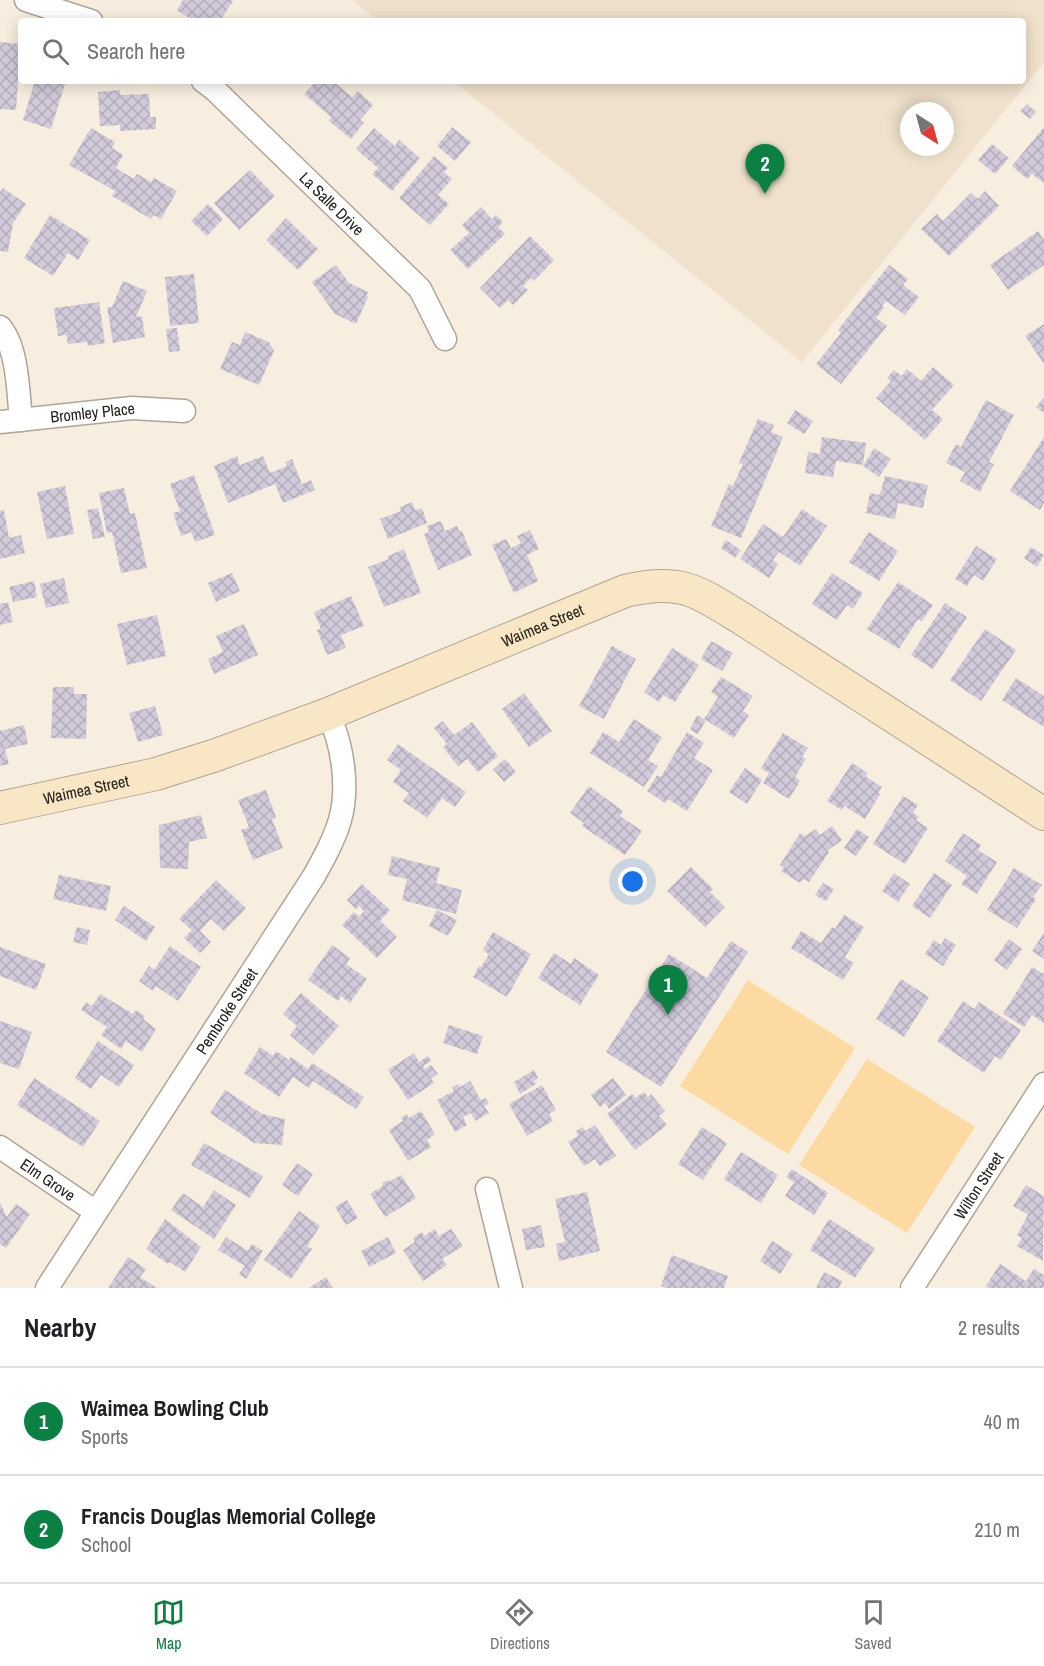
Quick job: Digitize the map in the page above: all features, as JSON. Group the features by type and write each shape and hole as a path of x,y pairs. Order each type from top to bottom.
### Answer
{"main road":[{"name":"Waimea Street","path":"0,808 156,774 216,755 328,714 625,591 648,585 669,584 690,589 741,618 1044,814"}],"street":[{"path":"26,0 82,18"},
{"name":"La Salle Drive","path":"206,84 420,289 445,339"},
{"path":"0,327 8,336 12,349 10,421"},
{"name":"Bromley Place","path":"10,421 132,408 184,411"},
{"name":"Pembroke Street","path":"47,1288 308,886 331,846 340,819 344,794 334,727 328,714"},
{"name":"Wilton Street","path":"912,1288 1044,1084"},
{"name":"Elm Grove","path":"0,1147 96,1212"},
{"path":"488,1189 510,1288"}],"shaded area":[{"path":"352,0 1044,0 1044,62 802,362 457,84 1026,84 1026,18 374,18"},
{"path":"748,980 855,1048 788,1154 680,1086"},
{"path":"867,1059 975,1127 907,1233 799,1165"}],"building":[{"path":"183,0 233,1 222,18 189,18 177,10"},
{"path":"0,42 18,44 16,110 0,109"},
{"path":"34,84 65,84 51,129 23,120"},
{"path":"313,84 337,84 352,97 358,91 373,105 360,120 364,123 351,139 329,121 331,117 304,94"},
{"path":"120,90 120,95 149,94 150,117 156,117 156,129 120,131 120,125 100,126 98,92"},
{"path":"1027,104 1036,112 1030,119 1020,111"},
{"path":"452,127 471,142 455,161 437,146"},
{"path":"1044,127 1044,183 1032,174 1027,179 1012,166"},
{"path":"91,128 115,142 112,148 123,155 116,168 134,179 137,174 151,182 154,178 177,191 161,219 154,215 151,219 112,196 115,191 69,165"},
{"path":"374,128 395,146 399,140 420,158 392,191 372,174 378,168 356,149"},
{"path":"992,144 1009,158 995,174 978,160"},
{"path":"434,156 448,168 444,172 452,179 438,195 449,204 430,225 399,198"},
{"path":"250,170 275,196 239,230 214,203"},
{"path":"3,188 26,204 13,223 8,252 0,251 0,192"},
{"path":"985,191 999,206 949,256 921,229 937,214 943,221 971,193 978,199"},
{"path":"208,204 223,219 207,236 191,221"},
{"path":"481,207 492,219 496,215 503,222 498,227 505,234 468,269 450,250 469,233 462,225"},
{"path":"50,215 90,240 78,260 68,253 53,276 24,258"},
{"path":"286,218 318,249 298,270 266,240"},
{"path":"1038,231 1044,240 1044,265 1008,290 990,265"},
{"path":"530,236 554,260 534,281 531,278 523,286 528,290 513,305 508,300 500,308 480,288"},
{"path":"336,265 349,283 368,292 356,324 335,314 312,282"},
{"path":"889,265 908,279 903,285 919,297 905,315 886,301 882,306 884,308 876,318 887,326 841,384 816,364 841,333 838,330"},
{"path":"194,274 199,323 170,326 165,277"},
{"path":"123,281 147,291 136,317 142,316 145,337 113,343 107,307 112,307"},
{"path":"99,302 105,343 88,346 87,342 68,344 66,335 58,336 54,308"},
{"path":"1044,324 1044,364 1025,336"},
{"path":"177,328 180,351 169,352 166,329"},
{"path":"245,332 269,342 274,351 259,385 220,369 232,342 240,345"},
{"path":"933,367 954,385 932,410 943,419 925,440 876,398 891,381 887,378 894,370 902,376 907,369 921,381"},
{"path":"1044,397 1044,413 1036,407"},
{"path":"986,400 1014,415 989,462 994,464 980,492 960,481 965,472 946,463 956,444 961,447"},
{"path":"795,410 813,421 804,434 787,423"},
{"path":"758,419 774,425 771,432 783,437 741,538 711,526 729,484 733,486 743,464 739,463"},
{"path":"822,437 866,443 863,465 836,461 833,477 805,473 808,452 820,454"},
{"path":"1044,437 1044,503 1040,510 1010,491"},
{"path":"874,448 891,459 879,477 863,466"},
{"path":"237,456 240,465 263,456 270,473 287,466 285,462 292,459 302,484 311,480 315,490 283,503 275,484 228,503 214,466"},
{"path":"194,475 215,535 195,542 191,532 181,536 173,513 180,511 170,484"},
{"path":"885,476 928,485 923,508 898,503 895,519 866,513 870,493 880,495"},
{"path":"65,486 74,534 47,539 37,492"},
{"path":"124,488 130,514 135,513 147,568 121,573 112,532 107,533 99,493"},
{"path":"412,502 415,510 422,508 427,523 388,539 380,519 401,511 400,507"},
{"path":"98,508 105,537 93,539 87,510"},
{"path":"802,509 827,526 800,566 779,552 773,560 778,564 769,578 740,559 763,524 783,537"},
{"path":"4,510 9,538 21,535 25,553 0,559 0,511"},
{"path":"441,521 445,531 457,526 460,532 462,531 472,555 438,570 424,534 429,532 427,526"},
{"path":"530,530 539,549 527,555 538,581 514,593 492,545 506,539 511,548 521,543 517,536"},
{"path":"869,532 898,551 879,581 849,562"},
{"path":"726,540 741,550 735,558 721,548"},
{"path":"976,546 997,559 983,581 974,575 967,586 955,579"},
{"path":"1031,547 1044,555 1037,567 1024,558"},
{"path":"404,549 421,593 384,607 368,567 389,559 388,556"},
{"path":"232,573 240,591 216,602 208,583"},
{"path":"832,573 863,593 853,609 847,605 837,620 812,604"},
{"path":"64,578 69,603 46,608 40,584"},
{"path":"34,581 37,597 13,602 9,587"},
{"path":"898,582 933,605 922,621 918,619 899,649 867,629"},
{"path":"351,596 364,626 341,635 346,648 327,655 317,630 321,629 314,612"},
{"path":"8,602 13,622 0,625 0,604"},
{"path":"945,603 967,617 933,669 911,655"},
{"path":"157,615 166,656 127,665 117,624"},
{"path":"244,624 258,655 214,674 208,659 223,652 216,636"},
{"path":"985,629 1016,650 981,701 950,680"},
{"path":"711,641 733,653 722,671 701,659"},
{"path":"612,646 636,659 604,719 579,706"},
{"path":"672,648 699,665 675,702 663,695 659,702 644,692"},
{"path":"721,677 753,696 743,711 749,715 734,738 706,720 698,734 690,730 697,715 704,719 718,697 711,692"},
{"path":"1016,678 1044,696 1044,727 1002,700"},
{"path":"53,687 74,687 74,694 87,694 86,739 51,738"},
{"path":"524,693 552,731 529,747 502,709"},
{"path":"155,706 163,735 138,742 129,713"},
{"path":"634,719 662,737 648,760 658,766 644,787 590,753 603,732 619,742"},
{"path":"443,721 454,735 472,722 498,756 478,772 467,759 458,766 443,747 447,744 434,728"},
{"path":"24,725 28,744 5,749 9,764 0,766 0,731"},
{"path":"687,732 704,743 694,758 713,770 687,811 668,799 665,803 647,791 657,775 661,777"},
{"path":"783,733 808,748 802,757 806,759 795,777 800,781 789,799 763,783 769,773 761,768"},
{"path":"398,744 466,792 455,807 442,798 427,818 403,801 409,793 393,782 401,770 387,760"},
{"path":"505,759 516,772 504,782 493,769"},
{"path":"852,763 868,773 865,776 882,787 865,819 844,806 842,810 827,801"},
{"path":"745,768 762,780 747,804 729,792"},
{"path":"589,786 623,811 620,816 642,831 625,855 582,826 584,823 570,813"},
{"path":"266,790 276,817 272,819 283,848 253,860 241,830 249,827 238,800"},
{"path":"903,796 918,805 913,813 919,817 916,820 928,828 905,864 873,844"},
{"path":"201,815 207,838 189,842 188,869 160,868 159,825"},
{"path":"832,826 842,840 827,851 829,852 809,882 803,879 800,883 781,871 784,867 780,865 800,833 805,836 816,829 820,835"},
{"path":"857,829 869,837 856,856 844,848"},
{"path":"963,833 981,845 978,850 997,862 977,894 961,884 967,876 945,861"},
{"path":"392,856 440,868 436,883 462,890 456,914 402,900 407,879 388,875"},
{"path":"691,867 713,889 710,892 725,907 705,927 667,891"},
{"path":"1014,868 1042,885 1033,897 1036,899 1017,928 987,910"},
{"path":"894,873 910,884 898,902 882,891"},
{"path":"934,873 952,885 930,918 912,906"},
{"path":"59,875 111,886 106,911 53,899"},
{"path":"216,880 246,908 224,931 211,919 200,931 211,942 200,953 184,938 192,930 179,919"},
{"path":"823,883 834,889 826,901 815,895"},
{"path":"362,884 390,910 380,921 397,937 377,958 342,925 354,912 359,917 364,911 359,906 356,909 347,900"},
{"path":"124,906 155,927 146,941 115,920"},
{"path":"437,910 457,920 448,936 429,926"},
{"path":"844,915 864,927 845,957 854,963 843,980 791,948 801,931 821,943 832,927 835,929"},
{"path":"77,927 90,930 87,945 73,942"},
{"path":"493,932 531,954 507,997 473,977 489,954 483,950"},
{"path":"1044,933 1044,959 1032,951"},
{"path":"945,938 956,945 943,966 925,954 934,940 941,945"},
{"path":"1009,939 1022,949 1007,970 994,960"},
{"path":"731,941 748,952 661,1087 606,1052 669,954 707,978"},
{"path":"332,945 350,958 346,964 367,979 350,1003 341,996 338,1001 308,980"},
{"path":"170,946 201,967 178,1001 156,986 153,991 139,981 149,966 154,970"},
{"path":"0,947 46,964 36,990 0,976"},
{"path":"554,953 571,964 574,958 599,975 580,1005 538,978"},
{"path":"1032,967 1044,974 1044,1023 1032,1015 1024,1027 1003,1014"},
{"path":"901,979 929,997 904,1037 876,1019"},
{"path":"301,993 339,1026 313,1055 290,1035 297,1026 283,1014"},
{"path":"100,994 133,1014 136,1010 145,1016 143,1019 156,1029 142,1052 126,1041 121,1049 101,1035 107,1027 81,1010 86,1002 92,1006"},
{"path":"963,1001 974,1009 979,1002 1021,1030 1001,1060 995,1056 984,1073 937,1041"},
{"path":"0,1021 32,1032 19,1069 0,1063"},
{"path":"449,1025 483,1036 477,1054 443,1043"},
{"path":"98,1041 134,1065 119,1087 101,1075 91,1089 75,1078"},
{"path":"260,1047 273,1056 276,1051 289,1060 291,1057 308,1069 312,1063 364,1097 356,1109 313,1081 309,1088 293,1077 279,1097 244,1073"},
{"path":"414,1053 419,1062 428,1056 431,1061 423,1066 425,1069 431,1065 438,1074 431,1079 434,1083 408,1100 388,1070"},
{"path":"534,1070 538,1078 534,1081 536,1084 520,1094 514,1082"},
{"path":"34,1078 100,1121 83,1147 17,1105"},
{"path":"613,1078 626,1095 609,1109 605,1103 600,1107 591,1095"},
{"path":"470,1081 481,1100 486,1098 489,1104 484,1106 489,1113 475,1121 471,1113 463,1117 467,1125 455,1132 437,1100 454,1091 452,1087 458,1084 460,1087"},
{"path":"542,1085 556,1110 549,1114 553,1121 527,1136 509,1104"},
{"path":"225,1090 262,1114 285,1119 282,1145 254,1143 210,1113"},
{"path":"644,1092 648,1097 651,1094 665,1111 659,1116 667,1125 635,1150 607,1114 632,1094 635,1098"},
{"path":"421,1111 435,1134 427,1140 431,1147 408,1161 389,1130 403,1121 401,1118 406,1114 409,1118"},
{"path":"595,1125 616,1156 600,1166 595,1159 584,1166 568,1142 578,1136 576,1131 583,1127 585,1131"},
{"path":"702,1127 727,1143 703,1180 678,1164"},
{"path":"204,1143 263,1176 250,1198 191,1165"},
{"path":"741,1152 778,1175 761,1203 724,1179"},
{"path":"297,1163 313,1174 298,1196 282,1185"},
{"path":"792,1169 828,1193 814,1215 785,1196 794,1182 786,1177"},
{"path":"401,1175 416,1198 385,1217 370,1194 383,1186 382,1183"},
{"path":"1026,1185 1044,1196 1043,1261 1017,1246 1022,1238 1017,1235 1028,1215 1013,1206"},
{"path":"214,1190 236,1205 214,1239 171,1210 183,1193 203,1207"},
{"path":"587,1192 600,1251 559,1261 556,1244 565,1242 555,1199"},
{"path":"347,1200 358,1218 346,1225 335,1207"},
{"path":"0,1203 7,1217 16,1204 30,1214 6,1248 0,1244"},
{"path":"299,1211 320,1226 307,1246 312,1249 291,1279 264,1260"},
{"path":"165,1219 201,1247 185,1272 146,1249"},
{"path":"829,1219 875,1248 855,1278 810,1250"},
{"path":"541,1225 545,1247 526,1250 522,1229"},
{"path":"435,1229 439,1236 451,1229 463,1246 442,1259 447,1265 423,1281 403,1250 415,1242 413,1238 422,1232 424,1236"},
{"path":"226,1237 248,1251 252,1244 263,1251 246,1279 239,1274 245,1266 218,1250"},
{"path":"388,1237 396,1253 369,1267 361,1251"},
{"path":"772,1241 793,1254 780,1274 760,1261"},
{"path":"672,1255 728,1276 724,1288 666,1288 661,1286"},
{"path":"128,1257 146,1269 140,1277 157,1288 108,1288"},
{"path":"1000,1264 1026,1281 1034,1269 1044,1275 1043,1288 989,1288 986,1286"},
{"path":"824,1272 842,1281 839,1288 816,1288"},
{"path":"326,1277 333,1288 309,1288"}],"place":[{"name":"Francis Douglas Memorial College","path":"765,194"},
{"name":"Waimea Bowling Club","path":"668,1015"}]}
